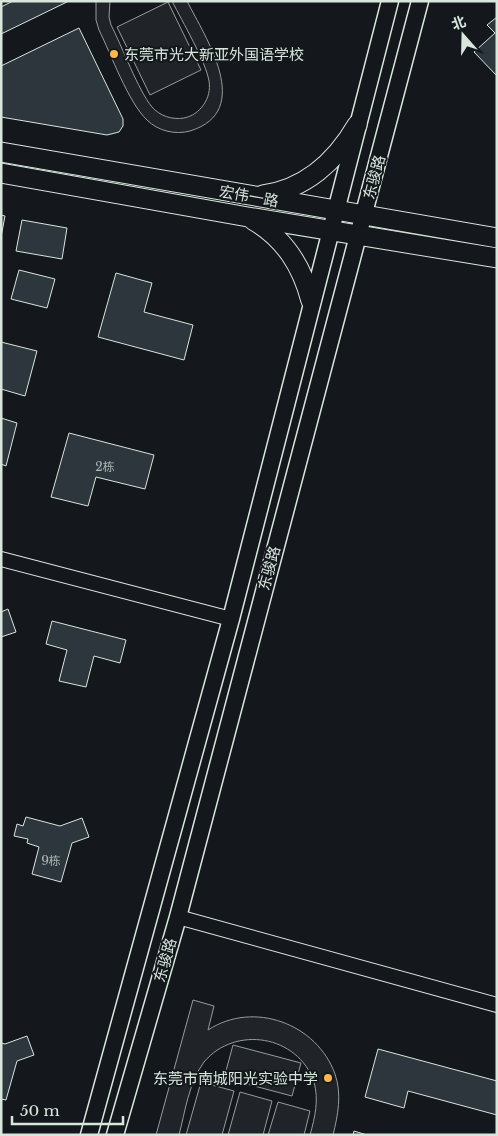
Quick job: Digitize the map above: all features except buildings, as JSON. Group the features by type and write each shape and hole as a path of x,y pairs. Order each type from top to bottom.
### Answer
{"main road":[{"path":"251,196 289,188 322,170 348,142 357,125"},
{"name":"宏伟一路","path":"1,152 497,238"},
{"name":"宏伟一路","path":"1,173 248,217 497,258"},
{"path":"248,217 278,238 290,252 300,267 311,301"}],"street":[{"name":"东骏路","path":"89,1135 231,619 311,301 390,1"},
{"name":"东骏路","path":"114,1135 178,917 254,622 420,1"},
{"path":"1,559 231,619"},
{"path":"178,917 497,1005"}],"shaded area":[{"path":"96,1 110,1 109,17 111,25 136,79 152,107 162,115 171,118 184,118 200,109 209,94 207,73 172,1 187,1 213,53 220,72 222,91 219,107 209,121 190,131 178,133 156,127 147,120 133,102 99,30 96,20"},
{"path":"168,2 201,70 150,95 117,27"},
{"path":"193,1000 214,1006 208,1030 226,1021 245,1017 264,1018 282,1022 299,1030 314,1042 326,1057 337,1082 338,1104 333,1135 310,1135 315,1115 316,1095 314,1082 306,1066 294,1054 280,1045 265,1040 248,1040 232,1043 217,1050 204,1062 191,1088 179,1135 156,1135"},
{"path":"233,1045 301,1063 292,1096 224,1078"},
{"path":"201,1082 234,1091 222,1135 186,1135"},
{"path":"240,1092 272,1101 263,1135 228,1135"},
{"path":"278,1102 310,1111 304,1135 268,1135"}],"place":[{"name":"东莞市光大新亚外国语学校","path":"114,54"},
{"name":"东莞市南城阳光实验中学","path":"328,1078"}]}
